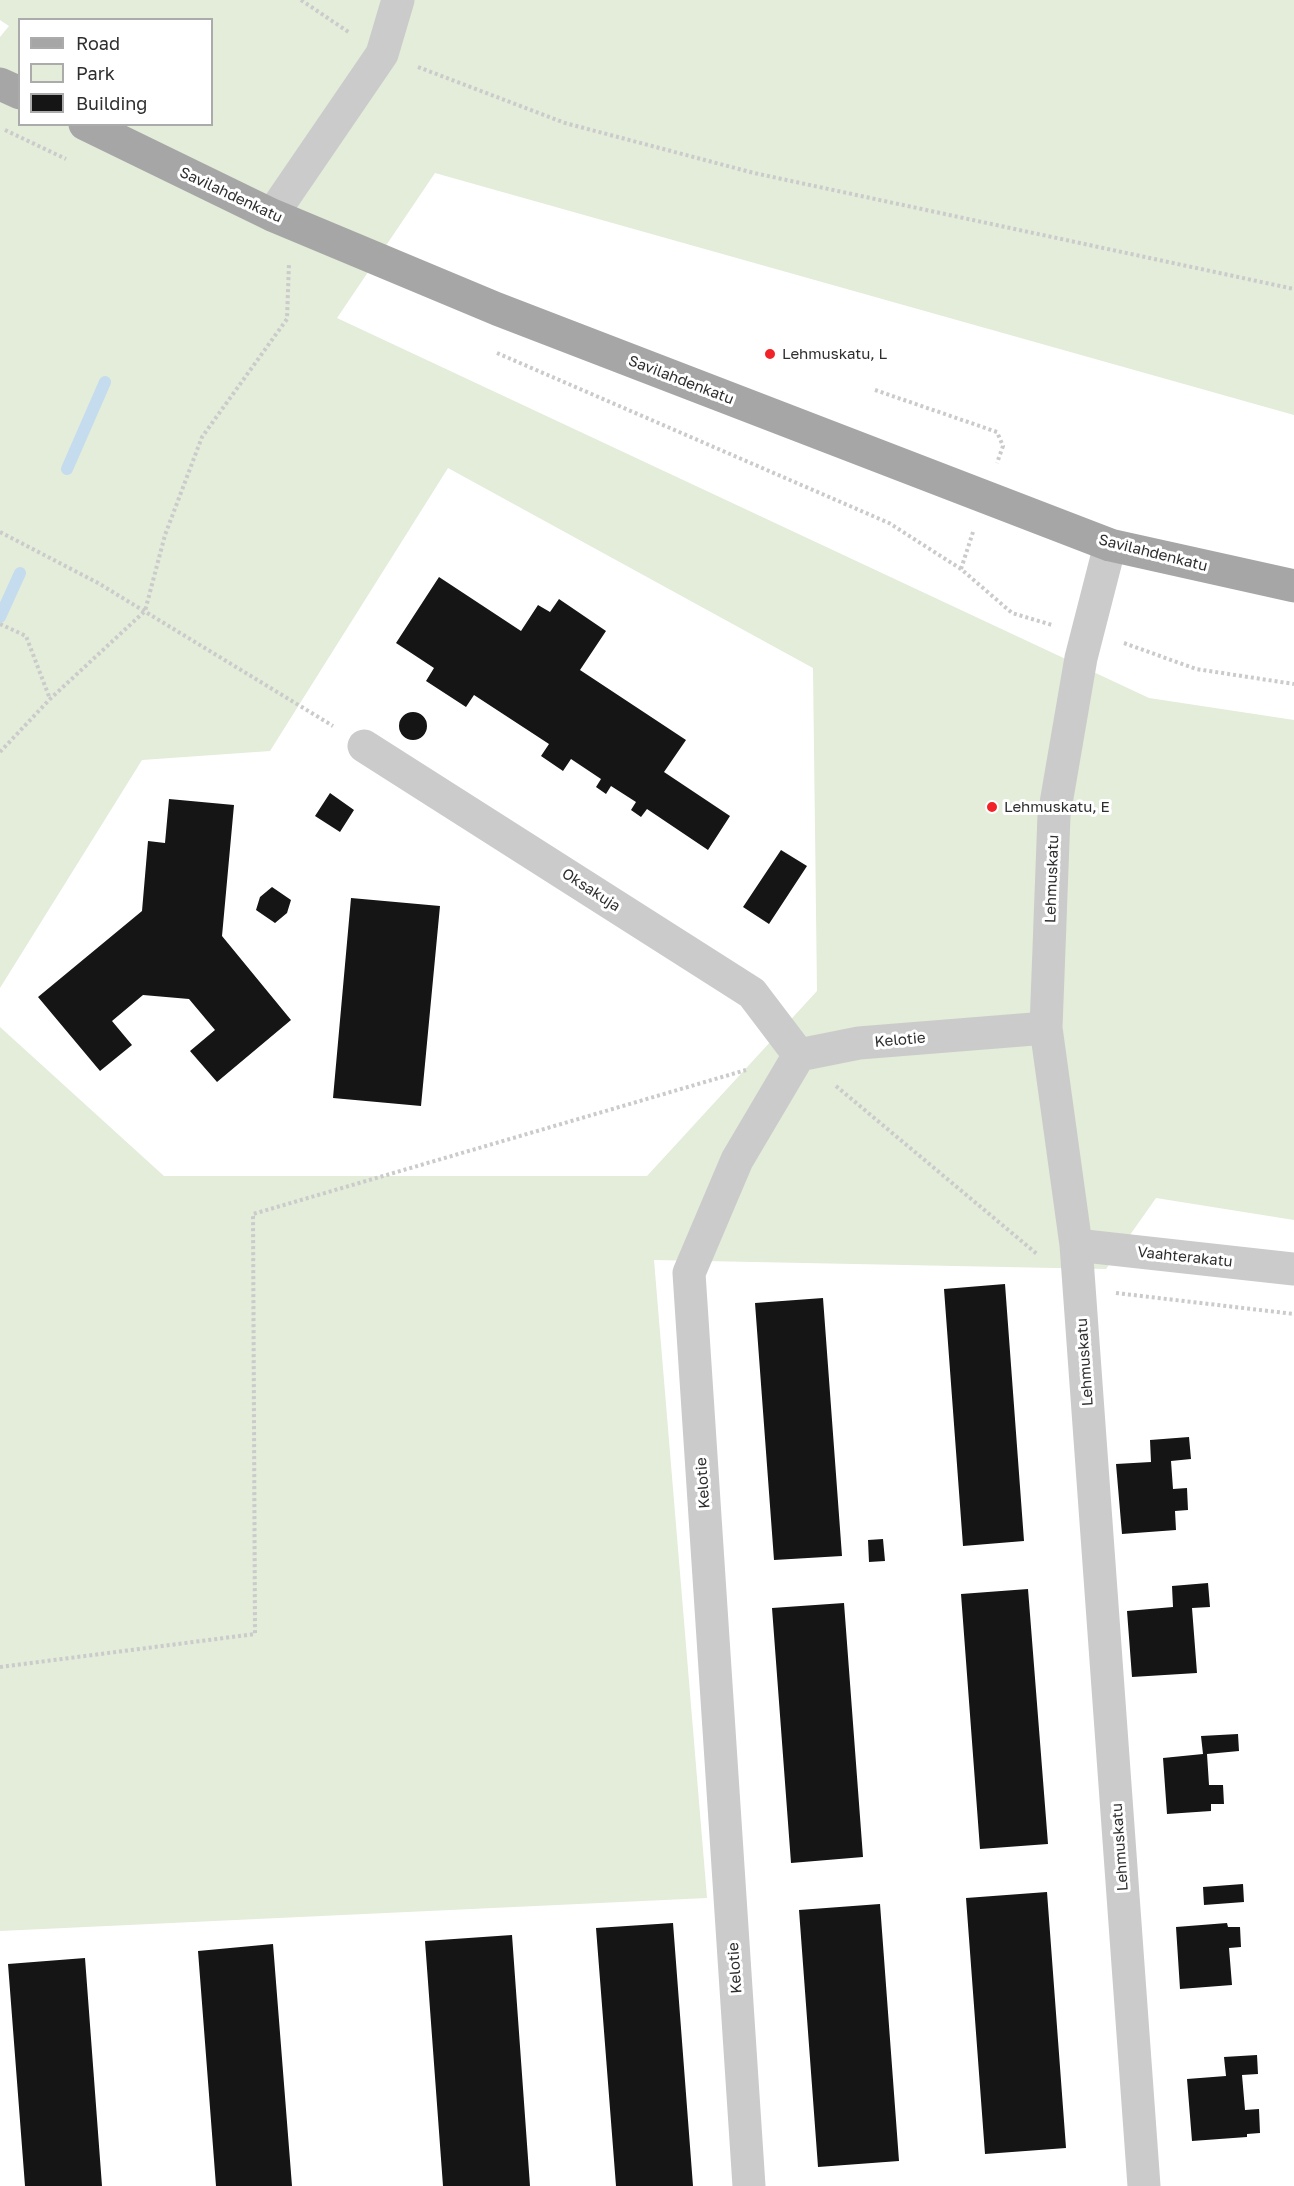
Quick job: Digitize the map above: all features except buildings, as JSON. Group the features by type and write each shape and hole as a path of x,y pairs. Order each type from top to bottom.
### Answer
{"main road":[{"path":"0,84 18,92"},
{"name":"Savilahdenkatu","path":"89,126 272,215 497,309 1110,545 1294,586"}],"street":[{"path":"272,215 382,54 398,0"},
{"name":"Lehmuskatu","path":"1110,545 1086,635 1054,815 1046,1028 1076,1245 1144,2186"},
{"name":"Oksakuja","path":"364,746 752,993 799,1055"},
{"name":"Kelotie","path":"749,2186 689,1273 737,1160 799,1055 859,1043 1046,1028"},
{"name":"Vaahterakatu","path":"1076,1245 1294,1269"}],"path":[{"path":"301,0 382,54 565,123 754,173 1294,289"},
{"path":"0,128 75,164"},
{"path":"279,258 300,267"},
{"path":"0,752 50,699 145,611 165,535 202,437 287,319 289,262"},
{"path":"496,352 889,523 961,569 1012,613 1086,635 1116,640 1196,669 1294,684"},
{"path":"0,532 145,611 364,746"},
{"path":"0,624 26,636 50,699"},
{"path":"0,1667 255,1634 253,1214 799,1055 1079,1289 1294,1314"}],"green space":[{"path":"0,0 1294,0 1294,415 435,173 337,318 1149,698 1294,720 1294,1220 1156,1198 1106,1269 654,1260 707,1898 0,1931 0,1027 164,1176 647,1176 817,991 813,668 448,468 270,751 142,760 0,988 0,37 9,26 0,20"}],"waterway":[{"path":"67,469 105,382"},
{"path":"0,617 20,573"}],"place":[{"name":"Lehmuskatu, L","path":"770,354"},
{"name":"Lehmuskatu, E","path":"992,807"}]}
